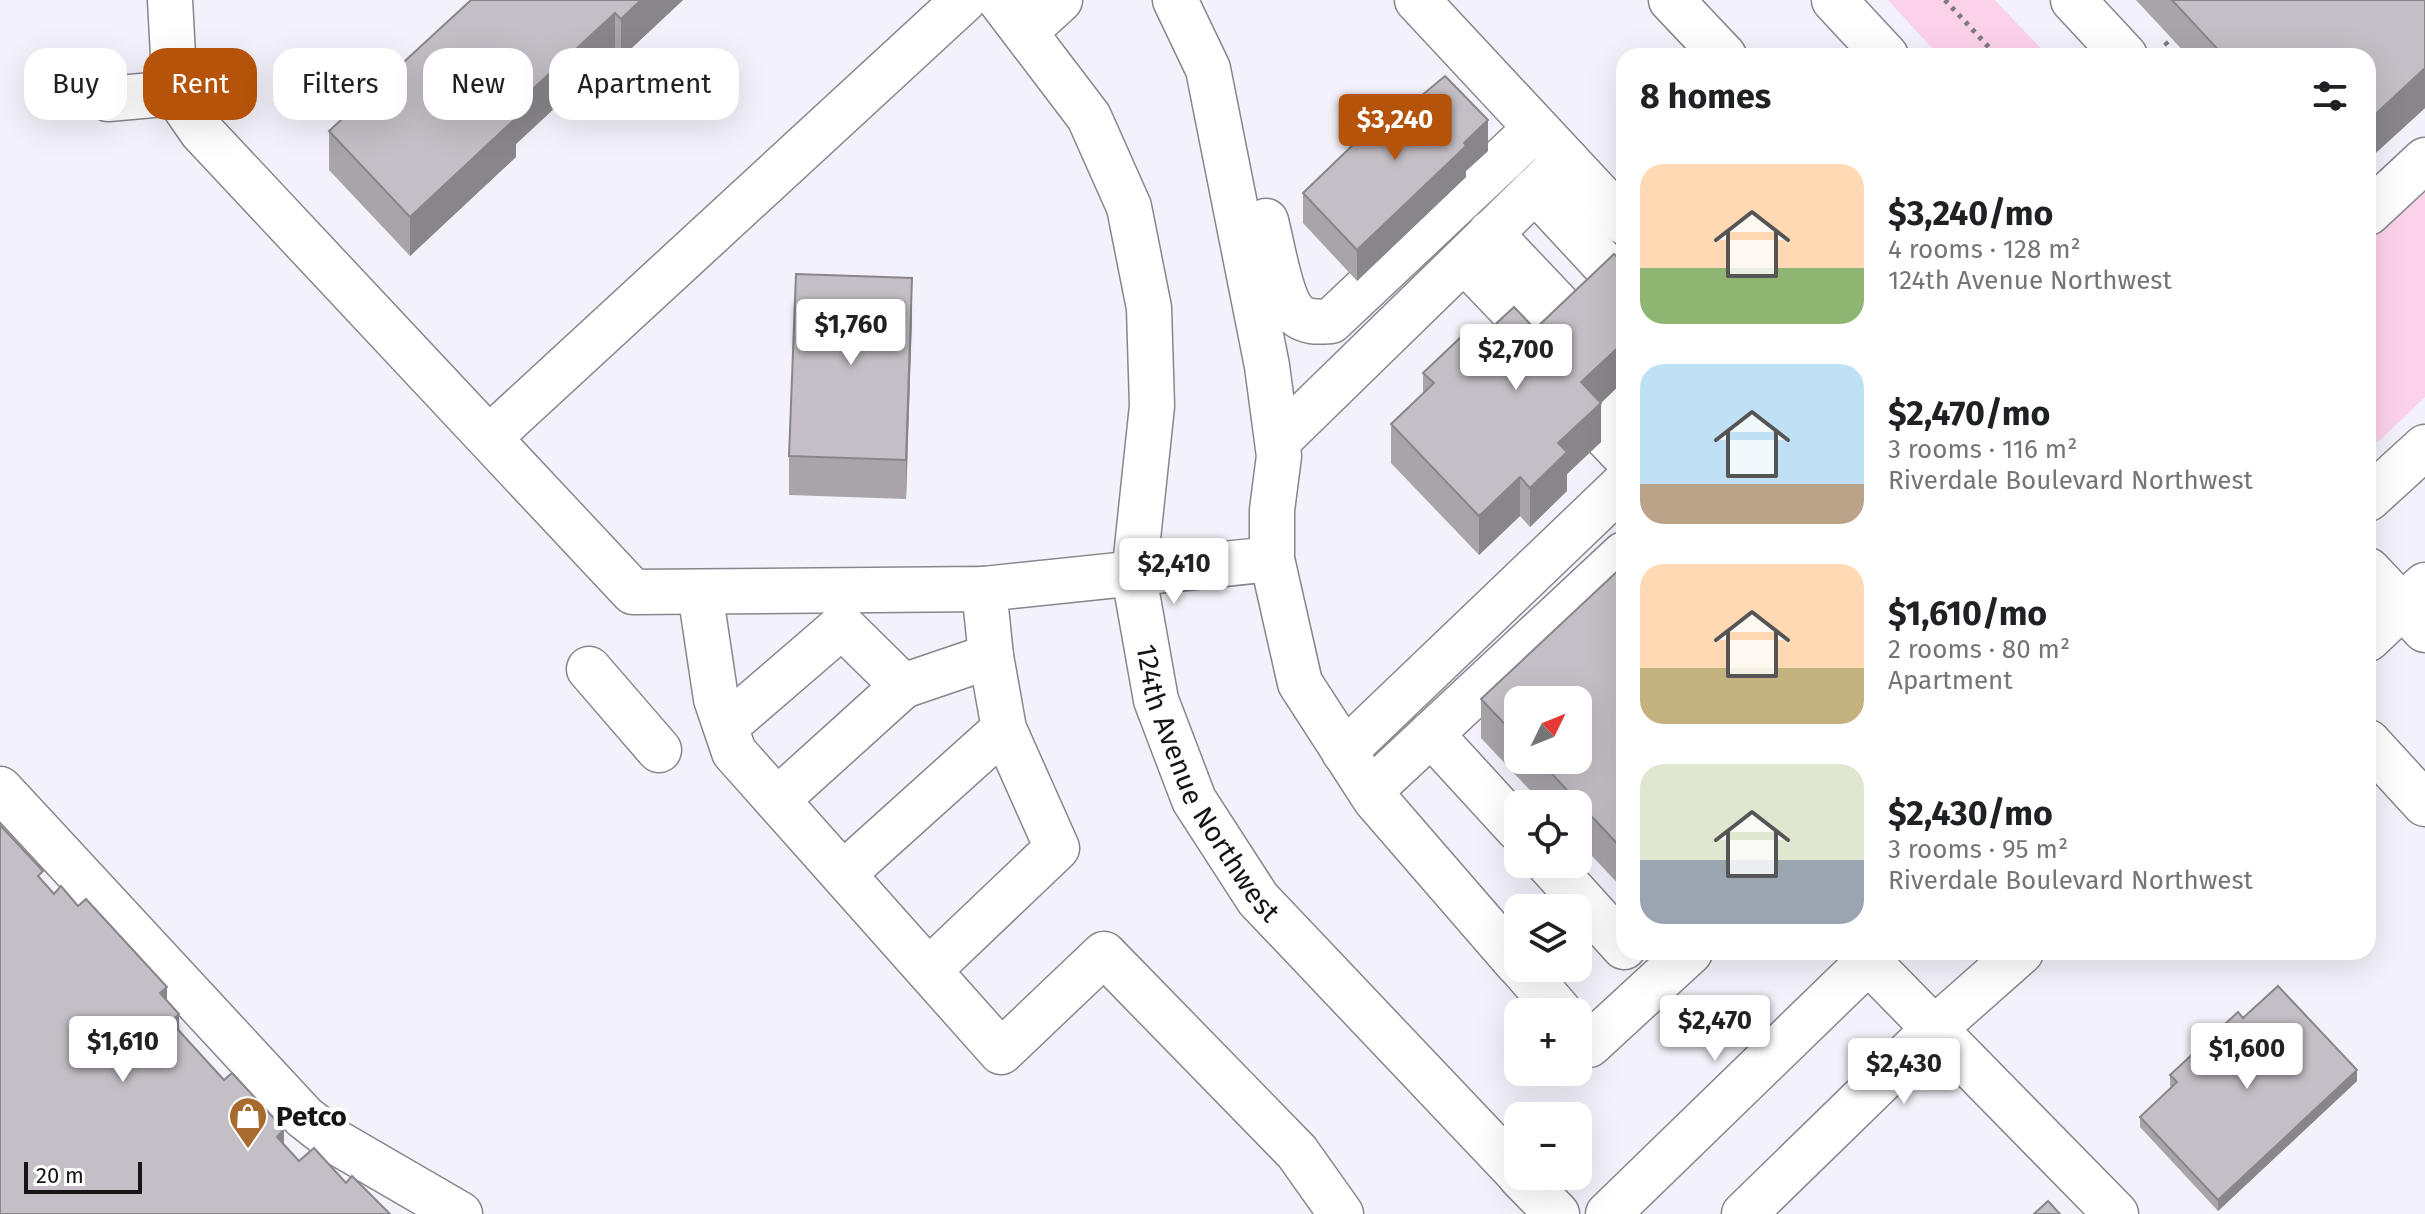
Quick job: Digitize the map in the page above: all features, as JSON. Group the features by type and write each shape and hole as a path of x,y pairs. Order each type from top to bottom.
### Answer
{"street":[{"path":"170,0 173,48"},
{"path":"490,437 964,0"},
{"path":"1013,16 1060,0"},
{"path":"1175,0 1208,69 1267,366 1278,441 1272,559 1300,683 1370,791 1504,947"},
{"path":"1417,0 1616,213"},
{"path":"1671,0 1716,48"},
{"path":"1834,0 1879,48"},
{"path":"2073,0 2118,48"},
{"name":"124th Avenue Northwest","path":"1013,16 1095,129 1129,207 1149,308 1152,406 1134,576 1156,700 1194,800 1258,899 1504,1159"},
{"path":"194,120 633,592 984,589 1134,576 1272,559"},
{"path":"1223,145 1257,184 1287,300 1295,313 1311,322 1331,321 1536,128"},
{"path":"1278,441 1566,160"},
{"path":"2376,206 2425,160"},
{"path":"1491,233 1579,327"},
{"path":"1491,233 1579,327"},
{"path":"1610,408 1616,428"},
{"path":"2376,492 2425,447"},
{"path":"1344,752 1616,492"},
{"path":"1370,791 1616,561"},
{"path":"2376,576 2418,607 2376,634"},
{"path":"929,970 1057,848 1004,729 991,656 984,589"},
{"path":"700,592 716,699 734,752 1001,1052 1104,954 1297,1152 1341,1214"},
{"path":"726,726 842,626 903,686"},
{"path":"777,800 903,686 991,656"},
{"path":"589,669 659,750"},
{"path":"843,874 1004,729"},
{"path":"1431,734 1504,814"},
{"path":"2376,751 2425,804"},
{"path":"0,789 304,1117 336,1142 460,1214"},
{"path":"1562,878 1616,938"},
{"path":"1592,1041 1643,967 1665,960"},
{"path":"1608,1214 1863,960"},
{"path":"1873,960 2116,1214"},
{"path":"1744,1214 1935,1028 2012,960"},
{"path":"1534,982 1548,998"},
{"name":"124th Avenue Northwest","path":"1534,1190 1557,1214"}],"path":[{"path":"1945,0 1990,48"}],"shaded area":[{"path":"1888,0 1995,0 2040,48 1932,48"},
{"path":"2425,175 2425,397 2376,442 2376,227"}],"building":[{"path":"471,0 641,0 621,19 615,13 577,48 549,48 549,74 533,89 533,48 423,48 423,120 514,120 410,217 329,131 341,120 407,120 407,59"},
{"path":"2172,0 2425,0 2425,68 2376,114 2376,48 2217,48"},
{"path":"1445,76 1488,120 1464,143 1466,146 1357,250 1303,193 1383,116 1397,116"},
{"path":"1614,254 1616,349 1581,382 1601,403 1558,443 1567,452 1530,488 1520,477 1479,516 1391,424 1434,383 1423,373 1460,338 1470,348 1514,307 1535,329"},
{"path":"796,274 912,278 906,460 789,456"},
{"path":"1616,572 1616,842 1592,817 1592,790 1567,790 1552,774 1592,774 1592,686 1504,686 1504,723 1481,699"},
{"path":"0,825 43,871 38,876 54,894 61,886 78,906 86,899 167,987 160,993 179,1014 171,1022 224,1080 232,1073 284,1129 277,1137 299,1161 314,1148 346,1183 352,1176 390,1214 0,1214"},
{"path":"2278,986 2357,1070 2218,1200 2140,1117 2177,1082 2170,1075 2238,1012 2243,1018"},
{"path":"2048,1201 2060,1214 2034,1214"}],"place":[{"name":"Petco","path":"248,1150"}]}
